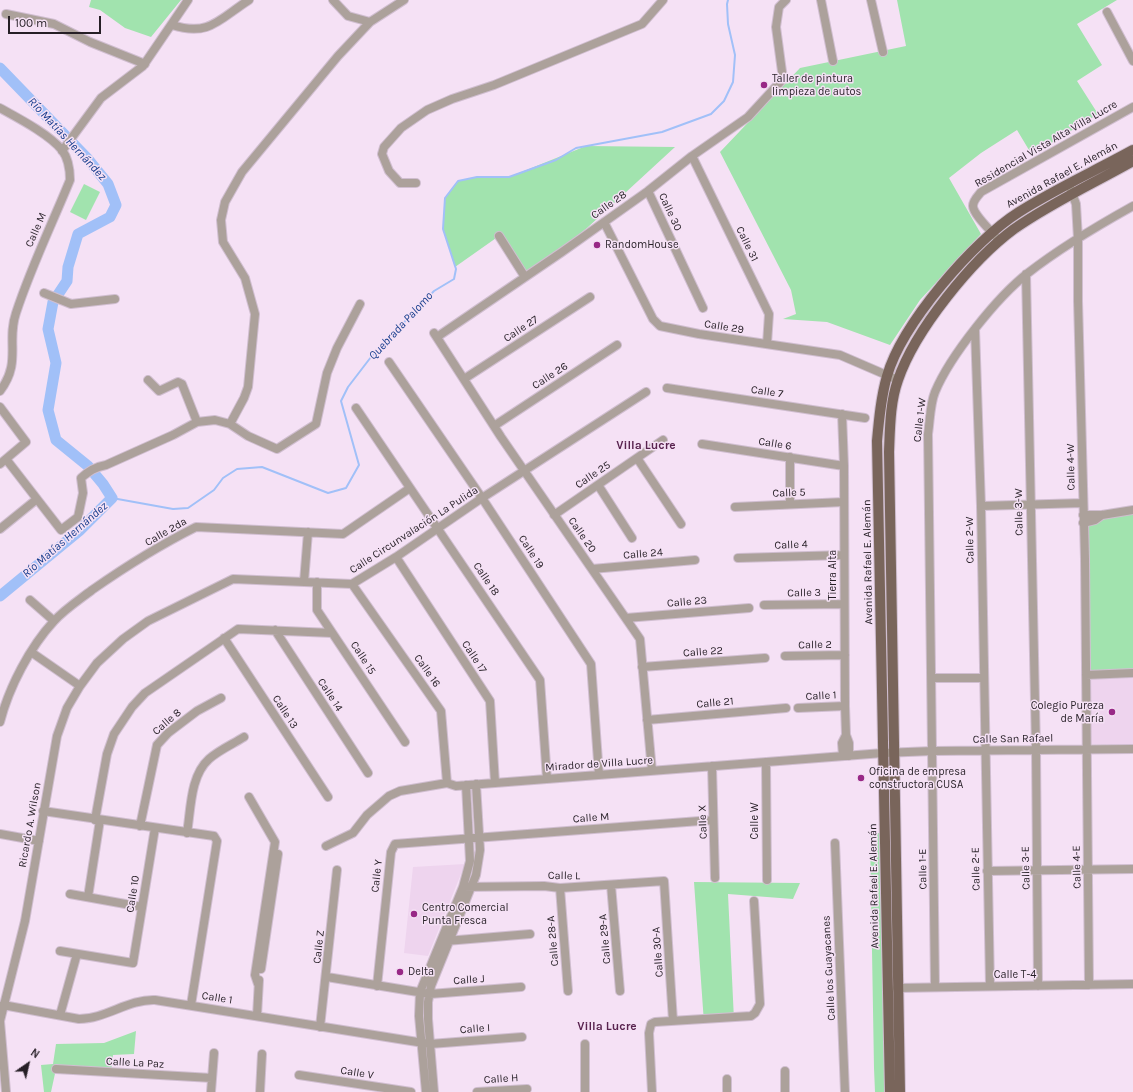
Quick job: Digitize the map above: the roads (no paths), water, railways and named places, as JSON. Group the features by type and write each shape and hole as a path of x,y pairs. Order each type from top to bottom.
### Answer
{"main road":[{"name":"Avenida Rafael E. Alemán","path":"900,1092 877,442 881,404 888,374 902,342 917,316 949,277 992,233 1018,212 1133,150"},
{"name":"Avenida Rafael E. Alemán","path":"890,1092 888,753 889,452 892,407 898,380 912,348 928,322 958,285 999,241 1028,220 1133,161"}],"street":[{"path":"64,148 101,98 145,64 188,0"},
{"path":"172,25 194,30 204,29 249,0"},
{"path":"333,0 348,16 370,22"},
{"path":"230,424 244,398 248,387 255,314 244,278 222,242 221,220 225,202 242,172 338,56 370,22 404,0"},
{"path":"416,183 400,183 388,171 382,154 390,140 414,118 452,99 494,85 642,24 663,0"},
{"name":"Calle 28","path":"435,334 525,277 648,191 692,156 748,117 783,79 776,27 779,7 786,0"},
{"path":"821,0 834,61"},
{"path":"871,0 883,52"},
{"path":"1107,12 1133,61"},
{"path":"6,14 54,24 90,42 145,64"},
{"name":"Residencial Vista Alta Villa Lucre","path":"999,241 975,213 973,206 975,199 981,192 1133,107"},
{"name":"Calle M","path":"0,108 64,148 70,169 70,180 36,258 15,314 14,360 7,382 0,391"},
{"name":"Calle 31","path":"692,156 769,314 767,344"},
{"name":"Calle 4-W","path":"1069,185 1076,204 1078,239 1086,749"},
{"name":"Calle 30","path":"648,191 703,308"},
{"name":"Calle 1-W","path":"933,751 928,434 934,393 950,362 975,329 1000,300 1026,274 1078,239 1133,206"},
{"name":"Calle 29","path":"604,222 653,319 660,326 840,355 888,374 898,380"},
{"path":"499,236 525,277"},
{"name":"Calle 3-W","path":"1026,274 1036,750"},
{"path":"44,293 71,304 115,299"},
{"name":"Calle 27","path":"464,379 590,297"},
{"path":"0,407 26,442 3,462 37,499 61,530 78,517 83,492 81,478 85,474 97,466 106,465 173,435 197,422 214,420 230,424 248,436 277,449 316,424 327,373 337,348 360,304"},
{"name":"Calle 2-W","path":"975,329 985,751"},
{"name":"Calle 20","path":"435,334 494,426 640,639 652,771"},
{"name":"Calle 26","path":"494,426 617,345"},
{"name":"Calle 19","path":"389,362 482,498 591,664 599,775"},
{"path":"148,380 159,391 178,382 182,384 197,422"},
{"name":"Calle 7","path":"667,388 865,418"},
{"name":"Calle Circunvalación La Pulida","path":"172,609 233,579 352,584 396,557 524,470 646,392"},
{"name":"Calle 18","path":"356,408 439,528 540,680 546,779"},
{"name":"Tierra Alta","path":"842,414 844,466 845,706 846,735 849,743 846,756"},
{"name":"Calle 25","path":"554,515 664,440"},
{"name":"Calle 6","path":"702,444 844,466"},
{"path":"790,457 790,504"},
{"path":"638,458 681,524"},
{"path":"598,485 632,538"},
{"name":"Calle 2da","path":"0,722 13,683 32,652 54,621 72,604 115,574 196,527 343,534 410,488"},
{"path":"0,529 37,499"},
{"name":"Calle 5","path":"735,507 844,502"},
{"path":"980,506 1083,503"},
{"path":"1083,519 1133,510"},
{"path":"304,582 308,532"},
{"name":"Calle 4","path":"738,558 844,555"},
{"name":"Calle 17","path":"396,557 490,701 495,783"},
{"name":"Calle 24","path":"592,569 695,560"},
{"name":"Calle 15","path":"317,582 317,610 405,742"},
{"name":"Calle 16","path":"352,584 441,711 447,783"},
{"path":"30,600 54,621"},
{"name":"Calle 3","path":"764,605 844,604"},
{"name":"Calle 23","path":"626,618 749,608"},
{"name":"Ricardo A. Wilson","path":"6,1092 0,1026 3,1005 25,921 57,736 67,708 80,686 97,663 123,639 148,621 172,609"},
{"path":"88,897 107,754 114,734 132,707 145,693 238,629 332,633"},
{"name":"Calle 14","path":"274,630 368,773"},
{"name":"Calle 13","path":"224,638 328,797"},
{"path":"32,652 80,686"},
{"name":"Calle 2","path":"785,656 845,655"},
{"name":"Calle 22","path":"642,667 765,658"},
{"path":"1086,675 1133,673"},
{"path":"932,678 983,678"},
{"name":"Calle 8","path":"140,826 157,745 168,733 198,711 221,698"},
{"name":"Calle 1","path":"798,708 845,706"},
{"name":"Calle 21","path":"647,720 786,708"},
{"path":"187,833 195,784 200,771 210,758 244,737"},
{"name":"Calle 4-E","path":"1086,749 1089,870 1089,985"},
{"name":"Calle San Rafael","path":"888,753 933,751 1133,749"},
{"name":"Calle 3-E","path":"1036,750 1038,986"},
{"name":"Calle 1-E","path":"933,751 935,987"},
{"name":"Calle 2-E","path":"985,751 990,986"},
{"name":"Mirador de Villa Lucre","path":"326,846 353,833 367,815 389,796 400,791 447,783 456,786 888,753"},
{"name":"Calle W","path":"766,762 767,880"},
{"name":"Calle X","path":"712,766 715,878"},
{"path":"434,1092 428,1002 431,986 471,888 474,861 479,837 476,784"},
{"path":"426,1092 419,1016 420,992 439,942 474,861 470,837 466,785"},
{"path":"249,797 275,842 267,916 260,955 257,1016"},
{"path":"43,812 214,836 217,841 191,1005"},
{"name":"Calle M","path":"470,837 714,820"},
{"name":"Calle 10","path":"77,954 133,963 155,828"},
{"path":"0,834 39,841"},
{"name":"Calle Y","path":"377,986 392,847 399,842 470,837"},
{"name":"Calle los Guayacanes","path":"835,842 845,1092"},
{"path":"987,871 1133,869"},
{"name":"Calle Z","path":"320,1027 327,977 337,870"},
{"name":"Calle L","path":"463,887 544,886 560,888 664,881"},
{"name":"Calle 30-A","path":"664,881 673,1021"},
{"name":"Calle 29-A","path":"611,885 620,991"},
{"name":"Calle 28-A","path":"560,888 568,991"},
{"path":"70,894 142,907"},
{"path":"652,1092 650,1028 655,1022 740,1017 755,1013 760,1004 754,901"},
{"path":"439,942 530,934"},
{"path":"60,951 77,954 60,1015"},
{"name":"Calle J","path":"327,977 430,994 520,987"},
{"name":"Calle T-4","path":"897,988 1133,984"},
{"name":"Calle 1","path":"3,1005 91,1019 143,999 191,1005 430,1044"},
{"name":"Calle I","path":"430,1044 522,1037"},
{"path":"585,1044 585,1092"},
{"path":"211,1092 214,1053"},
{"path":"260,1092 262,1054"},
{"name":"Calle La Paz","path":"56,1069 212,1078"},
{"path":"785,1071 785,1092"},
{"name":"Calle V","path":"299,1075 412,1092"},
{"path":"727,1079 727,1092"},
{"name":"Calle H","path":"477,1092 527,1089"}],"waterway":[{"name":"Quebrada Palomo","path":"112,498 173,509 188,508 214,490 223,478 237,469 262,467 328,493 346,488 359,465 341,401 348,387 371,357 434,291 454,279 456,269 443,229 445,198 458,181 477,177 509,177 556,160 576,148 662,132 711,114 724,101 733,82 735,55 728,24 728,0"},
{"name":"Río Matías Hernández","path":"0,68 87,158 108,184 116,205 110,217 78,234 68,267 67,281 53,302 48,329 56,363 48,410 56,440 88,466 112,498 79,531 0,596"}],"place":[{"name":"Taller de pintura limpieza de autos","path":"764,85"},
{"name":"RandomHouse","path":"597,245"},
{"name":"Colegio Pureza de María","path":"1112,712"},
{"name":"Oficina de empresa constructora CUSA","path":"861,778"},
{"name":"Centro Comercial Punta Fresca","path":"414,914"},
{"name":"Delta","path":"400,972"}],"district":[{"name":"Villa Lucre","path":"646,446"},
{"name":"Villa Lucre","path":"607,1027"}]}
